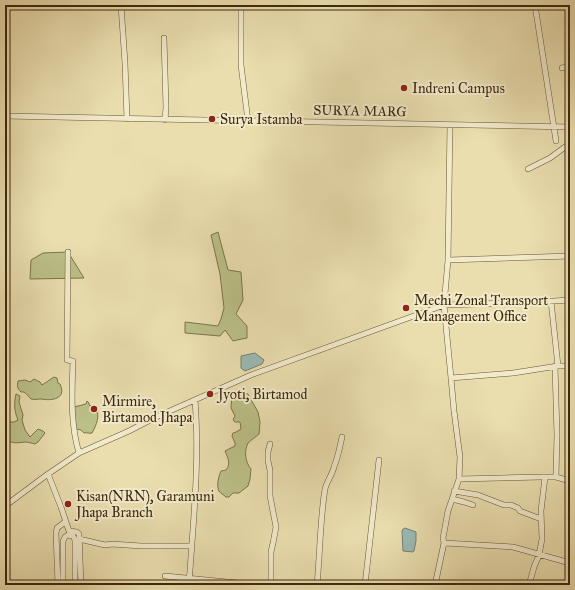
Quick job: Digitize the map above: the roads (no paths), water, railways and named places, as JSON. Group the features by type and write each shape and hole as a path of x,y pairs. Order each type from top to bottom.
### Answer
{"street":[{"path":"121,5 127,119"},
{"path":"240,5 241,65 248,121"},
{"path":"535,5 556,141"},
{"path":"164,38 165,120"},
{"path":"562,68 570,66"},
{"name":"SURYA MARG","path":"5,116 570,127"},
{"path":"435,585 444,543 442,538 448,511 459,479 460,457 444,305 448,260 450,125"},
{"path":"528,169 550,158 570,145"},
{"path":"68,252 67,360 73,361 72,415 75,441 79,454"},
{"path":"448,260 570,256"},
{"path":"5,506 48,474 79,454 154,418 257,373 444,305 570,300"},
{"path":"551,301 556,366 558,434 556,478"},
{"path":"451,378 513,373 556,366 570,366"},
{"path":"189,585 197,476 197,424 195,400"},
{"path":"317,585 322,518 326,489 342,437"},
{"path":"270,444 268,461 270,470 270,496 276,527 271,552 270,585"},
{"path":"365,585 379,460"},
{"path":"48,474 69,531 78,532 79,534 81,585"},
{"path":"459,479 545,477 570,481"},
{"path":"529,585 539,555 542,540 541,512 545,477"},
{"path":"454,491 478,494 504,505 510,505 518,508 541,519"},
{"path":"452,499 473,505"},
{"path":"58,585 56,532 57,528 65,522"},
{"path":"63,585 63,541 66,536 70,535 73,536 75,540 75,585"},
{"path":"79,539 104,545 192,546"},
{"path":"444,543 513,547 570,563"},
{"path":"165,576 258,585"}],"water":[{"path":"255,353 264,360 262,364 245,371 241,368 241,356"},
{"path":"405,528 416,532 416,541 413,552 403,551 402,531"}],"waterway":[{"path":"5,577 5,585"}],"place":[{"name":"Indreni Campus","path":"404,88"},
{"name":"Surya Istamba","path":"212,119"},
{"name":"Mechi Zonal Transport Management Office","path":"406,308"},
{"name":"Jyoti, Birtamod","path":"210,394"},
{"name":"Mirmire, Birtamod Jhapa","path":"94,409"},
{"name":"Kisan(NRN), Garamuni Jhapa Branch","path":"68,504"}]}
